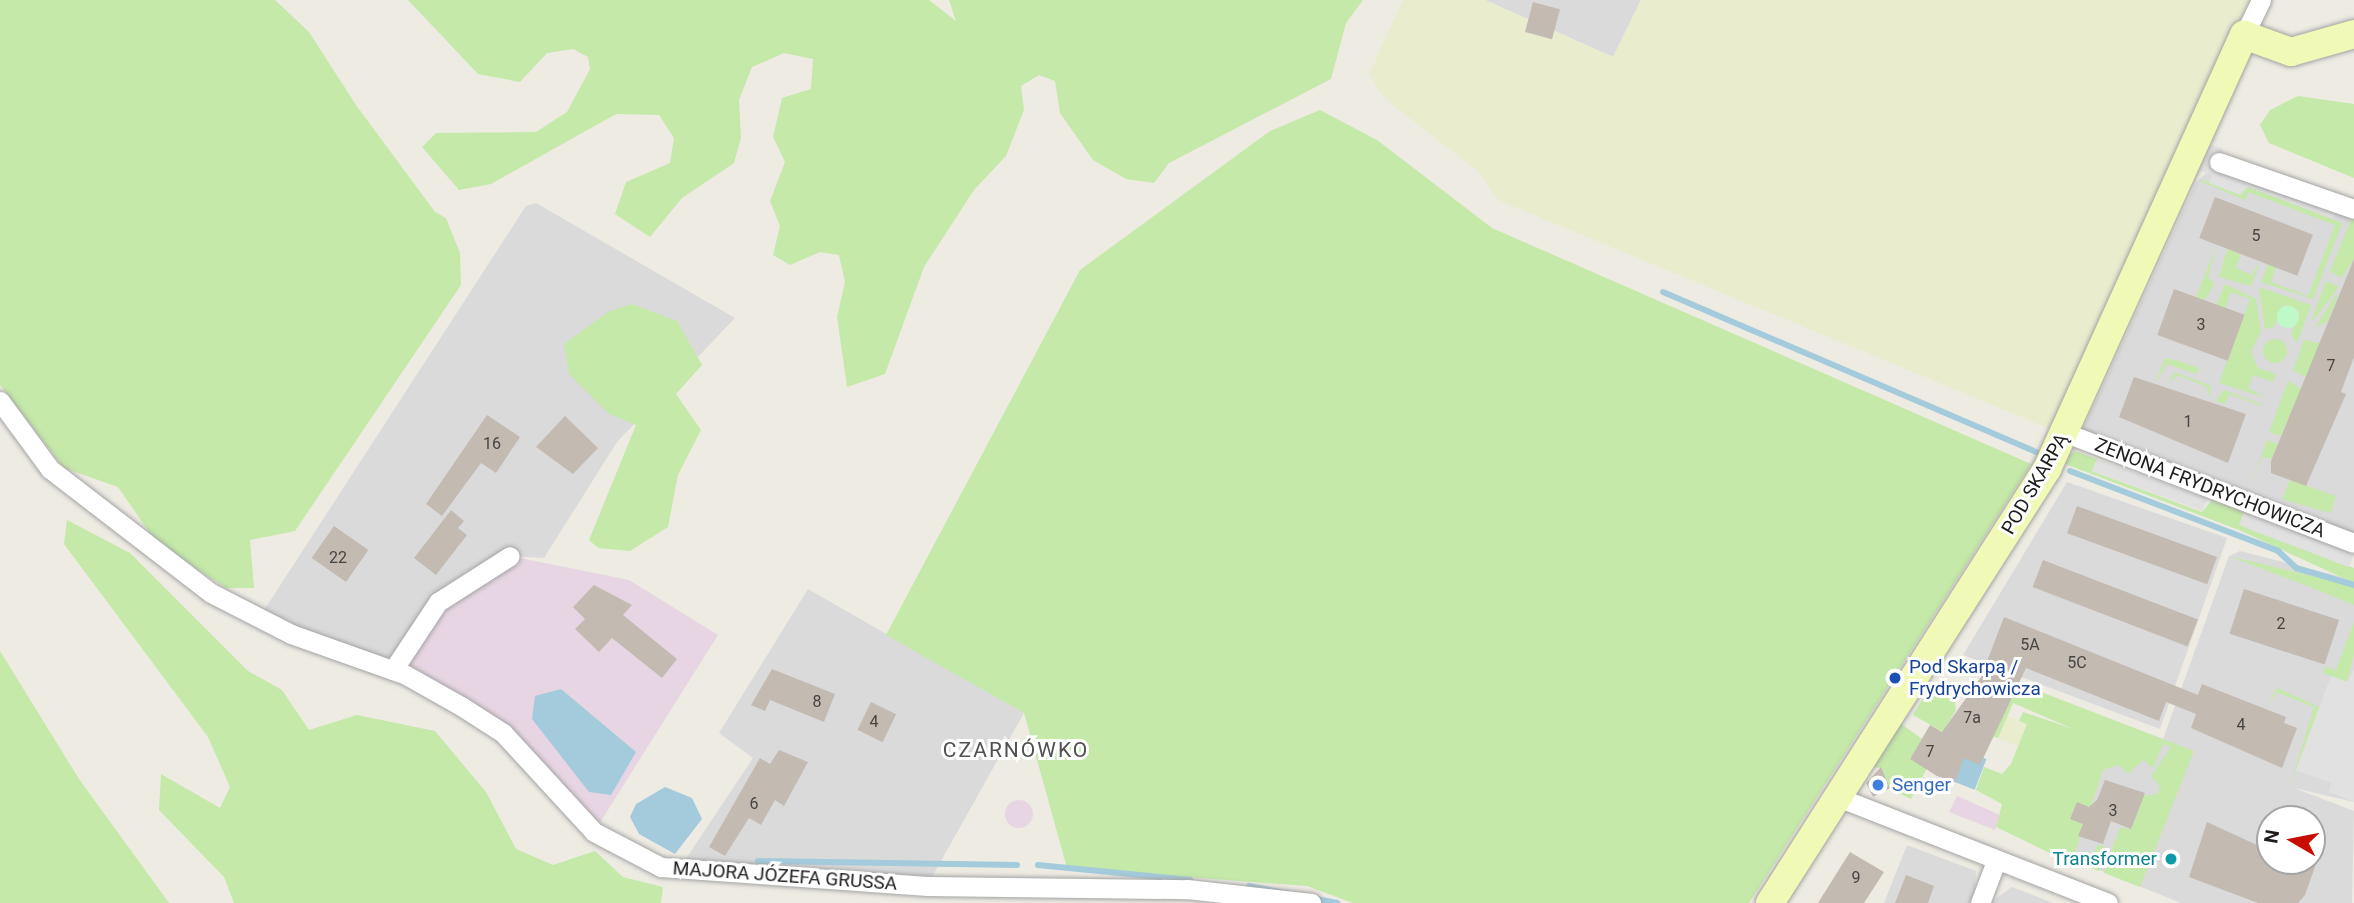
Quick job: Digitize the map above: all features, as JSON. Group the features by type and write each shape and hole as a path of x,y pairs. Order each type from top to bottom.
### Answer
{"street":[{"path":"2261,0 2244,35 2291,52 2354,34"},
{"name":"POD SKARPĄ","path":"1770,903 2066,433 2244,35"},
{"path":"2219,162 2354,209"},
{"name":"MAJORA JÓZEFA GRUSSA","path":"0,401 50,469 211,593 291,634 393,670 503,733 594,832 661,867 927,886 1187,889 1311,903"},
{"name":"ZENONA FRYDRYCHOWICZA","path":"2066,433 2354,543"},
{"path":"393,670 438,602 510,556"},
{"path":"1835,796 2108,903"},
{"path":"1980,903 1996,861"}],"shaded area":[{"path":"1485,0 1641,0 1613,57"},
{"path":"2208,144 2223,149 2219,161 2338,208 2333,219 2248,187 2240,195 2209,183 2212,176 2199,170"},
{"path":"2219,162 2354,209 2354,543 2079,438 2196,182"},
{"path":"536,203 735,318 617,442 544,558 510,556 393,670 259,618 526,206"},
{"path":"2097,459 2207,499 2202,511 2093,471"},
{"path":"2067,482 2227,538 2160,729 1963,655"},
{"path":"2244,512 2354,554 2349,567 2239,525"},
{"path":"2240,551 2354,580 2354,802 2294,788 2354,811 2352,903 2181,903 2057,853 2109,719 2163,739 2229,556"},
{"path":"510,556 629,580 718,635 594,832 503,733 393,670 415,632"},
{"path":"808,589 1024,713 927,886 679,869 753,758 719,733"},
{"path":"2354,670 2354,802 2329,792 2331,783 2296,770 2331,676 2347,682"},
{"path":"1957,796 2000,815 1995,830 1949,812"},
{"path":"1019,800 1029,804 1033,814 1029,824 1019,828 1009,824 1005,814 1009,804"},
{"path":"1907,845 1976,871 1974,903 1884,903"},
{"path":"2012,887 2053,903 1990,903"}],"green space":[{"path":"0,0 275,0 309,32 356,105 435,212 446,218 460,253 461,285 295,531 250,540 254,588 226,588 156,542 118,487 64,468 0,385"},
{"path":"408,0 929,0 956,21 949,0 1363,0 1346,23 1331,79 1169,163 1154,183 1126,179 1093,160 1060,113 1055,81 1039,75 1021,86 1024,110 1006,156 974,190 924,267 885,374 847,387 837,317 845,282 839,255 820,252 790,265 773,255 780,226 770,201 785,162 773,137 782,98 811,89 813,59 784,53 752,67 739,100 741,138 734,163 682,198 650,237 615,214 626,182 670,163 674,138 659,115 616,114 491,184 459,190 422,147 436,133 536,132 567,112 590,69 588,57 573,49 547,53 520,82 478,74"},
{"path":"1403,0 1485,0 1613,57 1641,0 2249,0 2055,431 1498,200 1478,171 1385,99 1369,74"},
{"path":"2298,96 2354,104 2354,178 2269,143 2260,125 2270,110"},
{"path":"1320,110 1377,140 1492,228 2031,464 1749,903 1353,903 1307,886 1067,868 1024,713 886,635 1080,270 1270,131"},
{"path":"2198,180 2247,186 2342,223 2313,299 2261,282 2268,264 2276,267 2271,282 2308,296 2335,225 2248,192 2245,200"},
{"path":"2354,213 2354,259 2341,278 2330,271"},
{"path":"2217,245 2208,277 2214,284 2205,300 2196,297"},
{"path":"2227,249 2241,254 2236,268 2252,275 2260,261 2251,286 2219,277"},
{"path":"2326,281 2339,287 2314,320 2312,319"},
{"path":"2225,284 2256,299 2261,331 2251,352 2258,368 2276,374 2273,382 2253,375 2248,388 2267,398 2219,383 2250,299 2231,292 2225,309 2216,305"},
{"path":"2259,287 2311,305 2297,343 2291,334 2300,311 2283,305 2274,327 2265,329"},
{"path":"2336,295 2328,321 2315,328"},
{"path":"632,304 677,321 702,365 676,394 701,430 678,475 668,527 630,551 598,548 589,540 636,425 608,413 569,374 564,344 608,312"},
{"path":"2288,306 2296,309 2299,317 2296,325 2288,328 2280,325 2277,317 2280,309"},
{"path":"2275,339 2284,342 2287,351 2284,360 2275,363 2266,360 2263,351 2266,342"},
{"path":"2304,340 2320,343 2307,378 2293,370"},
{"path":"2165,358 2199,368 2196,374 2167,364 2155,384"},
{"path":"2175,372 2211,386 2209,398 2207,387 2178,375 2168,384"},
{"path":"2288,381 2303,390 2280,436 2269,432"},
{"path":"2224,390 2262,406 2229,394 2225,404 2216,401"},
{"path":"2267,440 2278,444 2272,459 2262,457 2250,487"},
{"path":"2075,451 2097,459 2092,471 2202,512 2212,500 2244,512 2240,525 2354,568 2354,583 2239,530 2060,462"},
{"path":"2290,480 2336,496 2330,513 2282,499"},
{"path":"67,520 130,553 248,671 282,690 309,730 357,715 435,731 486,792 516,849 553,865 595,851 623,877 663,887 661,903 234,903 224,877 159,810 161,774 220,808 230,787 208,737 64,544"},
{"path":"2229,556 2354,586 2354,605 2315,589"},
{"path":"2354,622 2354,654 2347,682 2323,673 2325,667 2336,670"},
{"path":"0,651 79,779 169,903 0,903"},
{"path":"2020,684 2194,751 2140,887 2104,873 2120,828 2131,829 2143,796 2158,794 2160,786 2151,776 2171,747 2163,744 2153,768 2143,760 2128,774 2119,765 2103,770 2076,850 2068,858 2056,856 1996,827 2002,804 1976,790 1984,767 2002,774 2011,764 2027,724 2019,721 2023,712 2073,729 2013,703 1998,738 1989,735"},
{"path":"2277,688 2319,707 2290,787 2314,707 2277,692 2266,709"},
{"path":"1928,690 1954,699 1956,710 1943,732 1913,715"},
{"path":"2007,716 2027,724 2018,746 1998,738"},
{"path":"1900,723 1922,739 1910,759 1927,768 1911,799 1891,790 1881,768 1872,767"},
{"path":"2099,844 2108,850 2099,871 2085,866"}],"water":[{"path":"561,689 636,752 611,795 589,792 532,719 535,696"},
{"path":"1966,751 1987,759 1975,790 1954,782"},
{"path":"665,787 692,798 702,819 675,854 639,834 630,817 636,804"}],"building":[{"path":"1533,2 1560,9 1552,39 1525,32"},
{"path":"2215,197 2313,235 2297,276 2199,238"},
{"path":"2354,259 2354,357 2341,392 2346,394 2306,486 2271,473 2271,461"},
{"path":"2174,289 2244,315 2228,361 2157,335"},
{"path":"2134,377 2246,414 2228,463 2119,417"},
{"path":"487,415 520,437 496,473 481,463 442,516 426,504"},
{"path":"565,416 598,448 573,474 536,447"},
{"path":"2077,506 2217,557 2207,584 2067,533"},
{"path":"451,510 464,521 458,528 467,535 436,575 414,558"},
{"path":"334,526 368,550 346,582 312,558"},
{"path":"2043,560 2198,619 2188,647 2033,587"},
{"path":"594,585 632,605 623,615 677,659 662,678 612,638 599,652 575,629 585,619 573,607"},
{"path":"2244,589 2339,620 2325,665 2229,634"},
{"path":"2004,617 2198,695 2202,684 2286,717 2284,723 2297,728 2282,768 2191,728 2196,714 2166,702 2159,721 2026,668 1980,765 1964,758 1955,782 1937,776 1910,759 1930,725 1942,732 1981,677"},
{"path":"772,669 835,694 824,722 770,700 765,711 751,705"},
{"path":"871,702 896,714 883,742 857,730"},
{"path":"779,750 808,762 784,806 775,800 761,825 749,818 725,856 709,847 760,758 770,764"},
{"name":"Senger","path":"1881,767 1890,788 1873,797 1866,783"},
{"path":"2105,780 2145,793 2131,829 2111,821 2103,844 2078,836 2083,824 2070,819 2077,802 2089,807 2097,800"},
{"path":"2207,822 2256,845 2256,875 2312,875 2305,895 2298,903 2258,903 2189,877"},
{"path":"1850,852 1884,872 1864,903 1818,903"},
{"path":"1906,875 1934,886 1928,903 1895,903"}],"waterway":[{"path":"1663,292 2036,452"},
{"path":"2070,471 2278,551 2296,568 2354,585"},
{"path":"758,861 1017,865"},
{"path":"1038,865 1190,880"},
{"path":"1249,886 1337,903"}],"place":[{"name":"Pod Skarpą / Frydrychowicza","path":"1895,678"},
{"name":"Senger","path":"1878,785"},
{"name":"Transformer","path":"2171,859"}],"district":[{"name":"CZARNÓWKO","path":"1016,750"}]}
